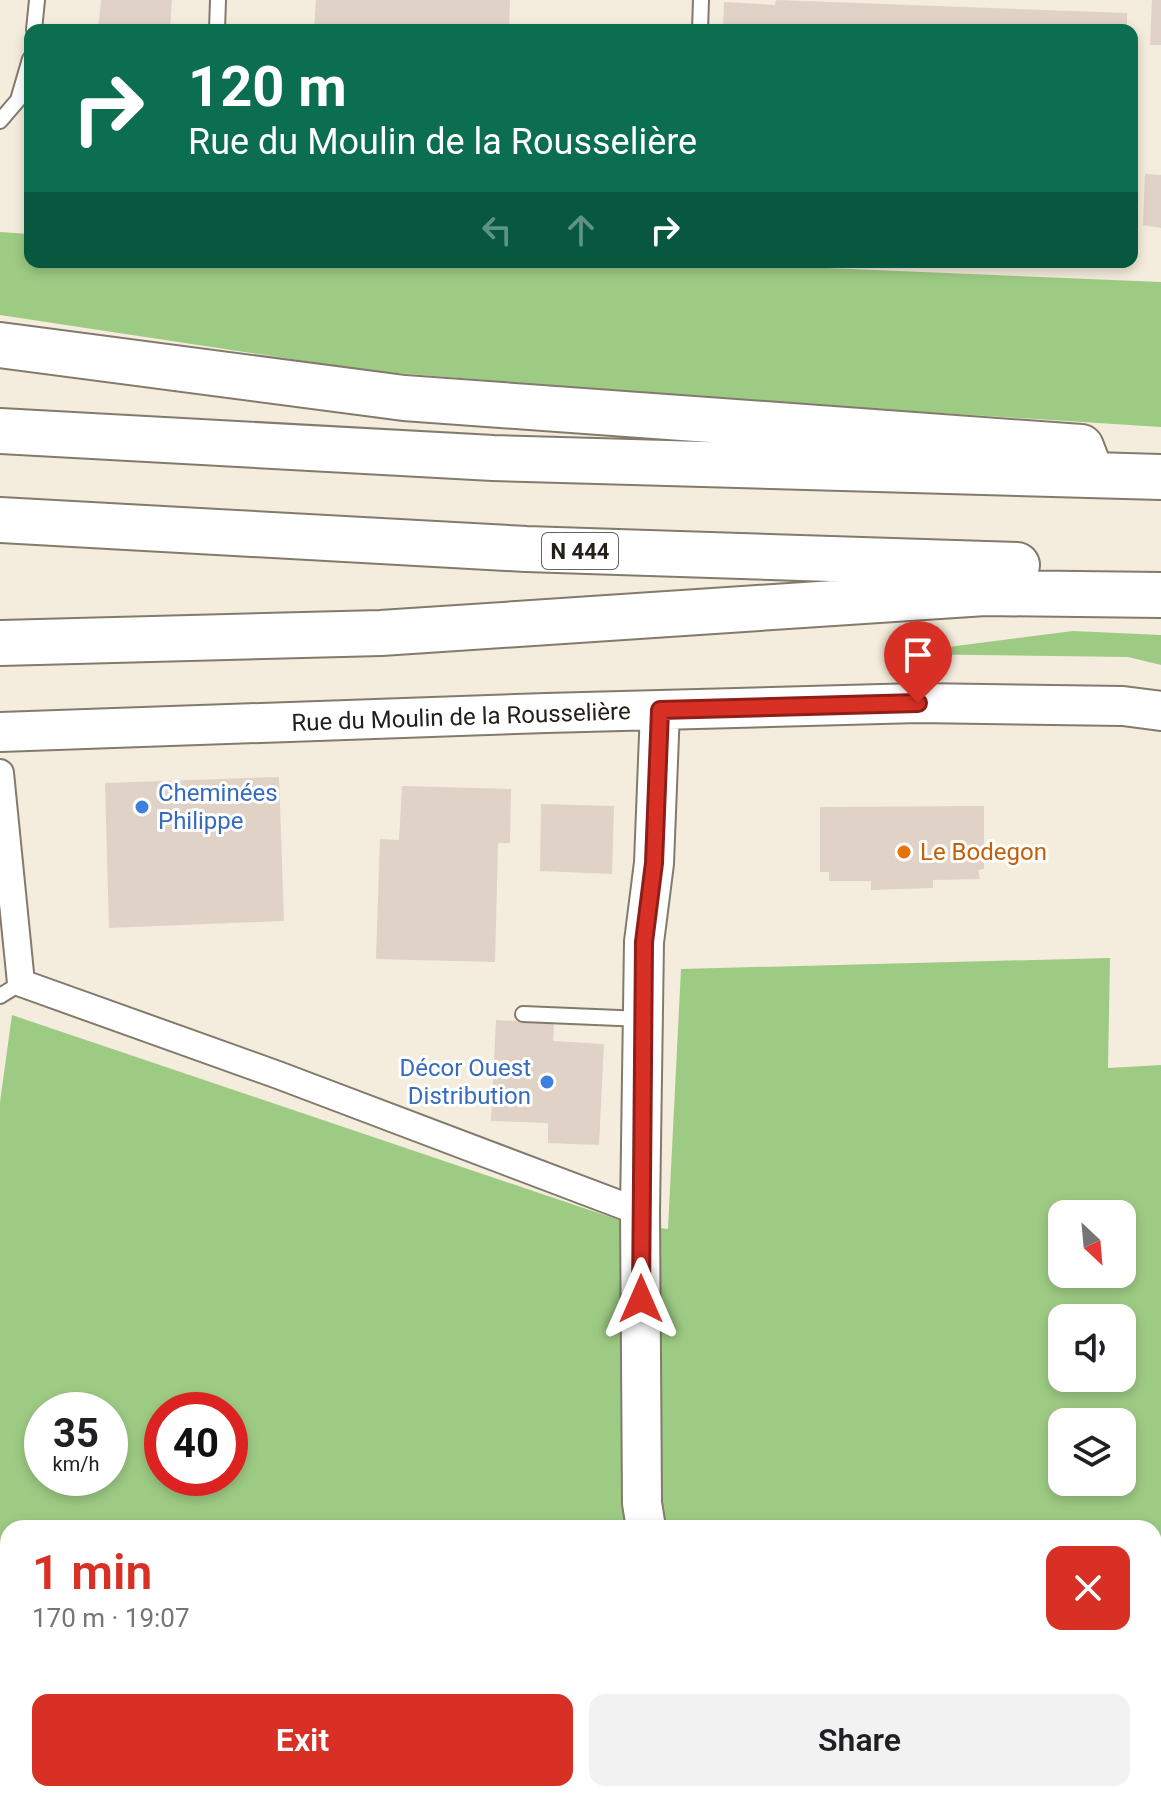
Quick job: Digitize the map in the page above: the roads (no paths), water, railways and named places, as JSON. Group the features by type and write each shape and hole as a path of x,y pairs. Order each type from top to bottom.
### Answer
{"highway":[{"path":"0,345 404,398 1081,447 1091,476"},
{"path":"0,431 507,459 1161,477"},
{"name":"N 444","path":"0,520 526,549 778,559 1161,568"},
{"path":"0,643 381,633 985,593 1161,595"}],"street":[{"name":"Rue du Moulin de la Rousselière","path":"0,732 918,703 1123,706 1161,711"},
{"path":"645,1520 642,1503 640,1212 644,942 654,863 660,710"},
{"path":"0,773 10,990 278,1075 640,1212"}],"lane":[{"path":"35,24 37,0"},
{"path":"217,24 218,0"},
{"path":"700,24 701,0"},
{"path":"0,121 18,100 24,80"},
{"path":"523,1014 643,1019"}],"place":[{"name":"Cheminées Philippe","path":"142,807"},
{"name":"Le Bodegon","path":"904,852"},
{"name":"Décor Ouest Distribution","path":"547,1082"}]}
